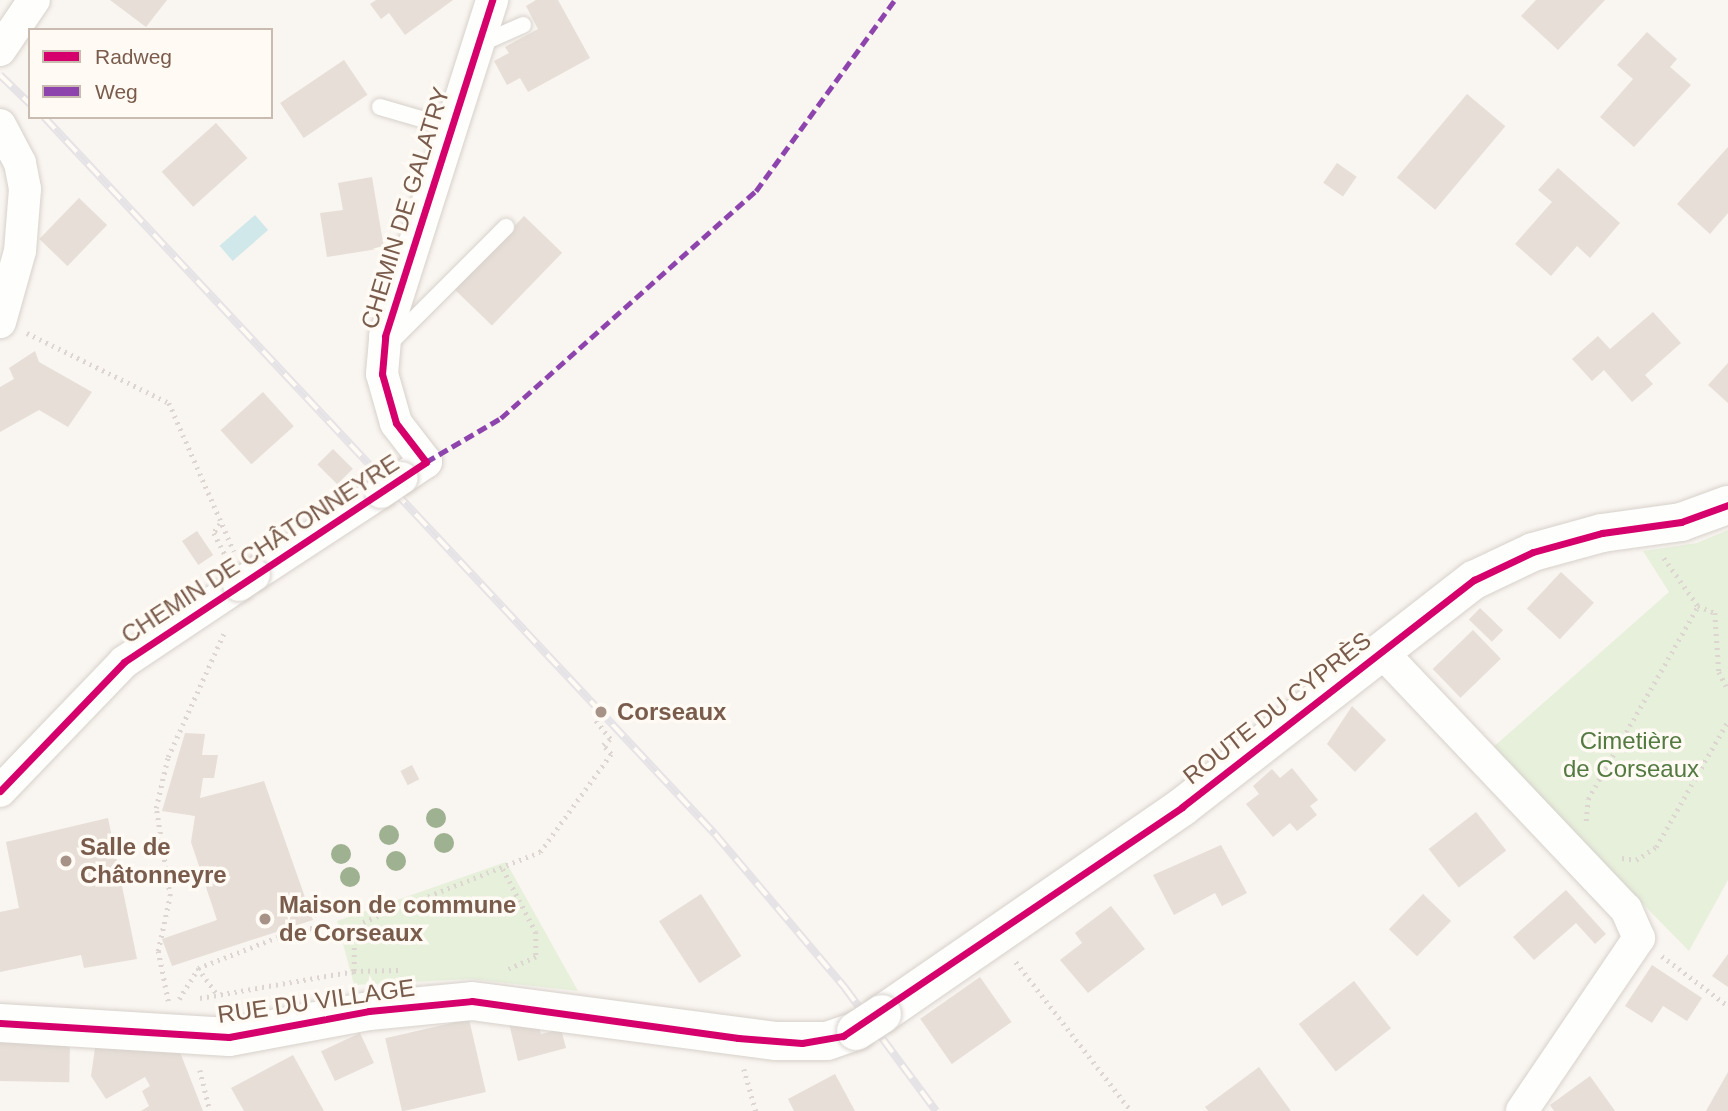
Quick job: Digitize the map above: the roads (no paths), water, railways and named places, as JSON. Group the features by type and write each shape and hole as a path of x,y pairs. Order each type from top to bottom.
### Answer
{"street":[{"path":"14,42 34,0"},
{"name":"CHEMIN DE GALATRY","path":"403,477 396,423 382,374 384,350 449,127 492,0"},
{"path":"0,125 20,163 25,190 20,251 1,321"},
{"name":"CHEMIN DE CHÂTONNEYRE","path":"0,791 124,662 243,572 403,477"},
{"name":"ROUTE DU CYPRÈS","path":"869,1022 1182,807 1380,650 1474,580 1533,552 1602,533 1681,522 1728,505"},
{"path":"1380,650 1626,909 1639,938 1522,1111"},
{"name":"RUE DU VILLAGE","path":"14,1024 229,1037 369,1011 472,1001 776,1041 827,1041 869,1022"}],"lane":[{"path":"474,47 523,25"},
{"path":"380,107 449,127"},
{"path":"384,350 506,228"}],"water":[{"path":"255,215 268,230 233,261 220,246"}],"railway":[{"path":"0,75 28,102"},
{"path":"46,119 715,834 845,988 936,1111"}],"place":[{"name":"Corseaux","path":"601,712"},
{"name":"Salle de Châtonneyre","path":"66,861"},
{"name":"Maison de commune de Corseaux","path":"265,919"}],"park label":[{"name":"Cimetière de Corseaux","path":"1631,755"}]}
